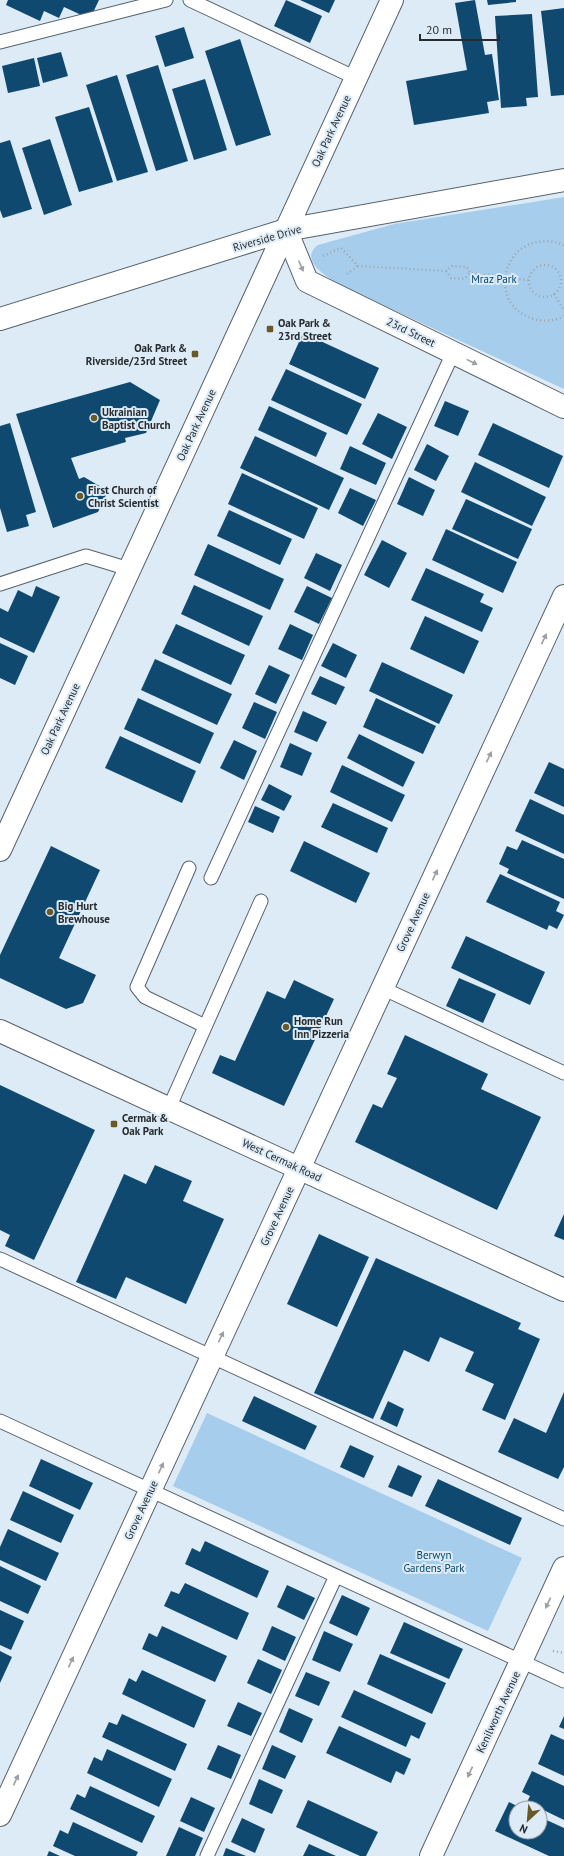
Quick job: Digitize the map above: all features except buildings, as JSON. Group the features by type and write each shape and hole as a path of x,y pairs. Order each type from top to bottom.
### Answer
{"street":[{"name":"Oak Park Avenue","path":"0,850 392,0"},
{"name":"Riverside Drive","path":"0,319 286,230 564,180"},
{"name":"23rd Street","path":"286,230 307,281 564,407"},
{"name":"Grove Avenue","path":"0,1815 564,596"},
{"name":"West Cermak Road","path":"0,1030 564,1290"},
{"name":"Kenilworth Avenue","path":"431,1856 564,1568"}],"lane":[{"path":"0,42 166,0"},
{"path":"190,0 356,78"},
{"path":"211,878 453,352"},
{"path":"0,584 86,556 129,569"},
{"path":"190,868 137,987 145,997 205,1026"},
{"path":"169,1108 262,901"},
{"path":"386,981 564,1072"},
{"path":"0,1259 564,1519"},
{"path":"0,1421 564,1681"},
{"path":"207,1856 336,1576"}],"path":[{"path":"564,245 548,240 533,242 526,245 513,255 509,262 505,277 506,292 509,299 524,315 545,321 564,316"},
{"path":"324,261 323,256 341,248 358,266"},
{"path":"346,275 358,266 446,271 452,266 467,267 470,273"},
{"path":"540,266 553,267 559,274 561,283 554,294 544,297 539,296 531,290 529,280 532,271 540,266"},
{"path":"446,271 451,278 464,279 470,273"},
{"path":"559,274 564,271"},
{"path":"470,273 529,280"},
{"path":"554,294 564,310"}],"green space":[{"name":"Mraz Park","path":"564,197 564,389 346,288 333,281 319,270 311,257 312,251 318,245 394,224"},
{"name":"Berwyn Gardens Park","path":"207,1413 522,1558 488,1631 173,1486"}],"place":[{"name":"Oak Park & 23rd Street","path":"270,329"},
{"name":"Oak Park & Riverside/23rd Street","path":"195,354"},
{"name":"Ukrainian Baptist Church","path":"94,418"},
{"name":"First Church of Christ Scientist","path":"80,496"},
{"name":"Big Hurt Brewhouse","path":"50,912"},
{"name":"Home Run Inn Pizzeria","path":"286,1027"},
{"name":"Cermak & Oak Park","path":"114,1124"}]}
